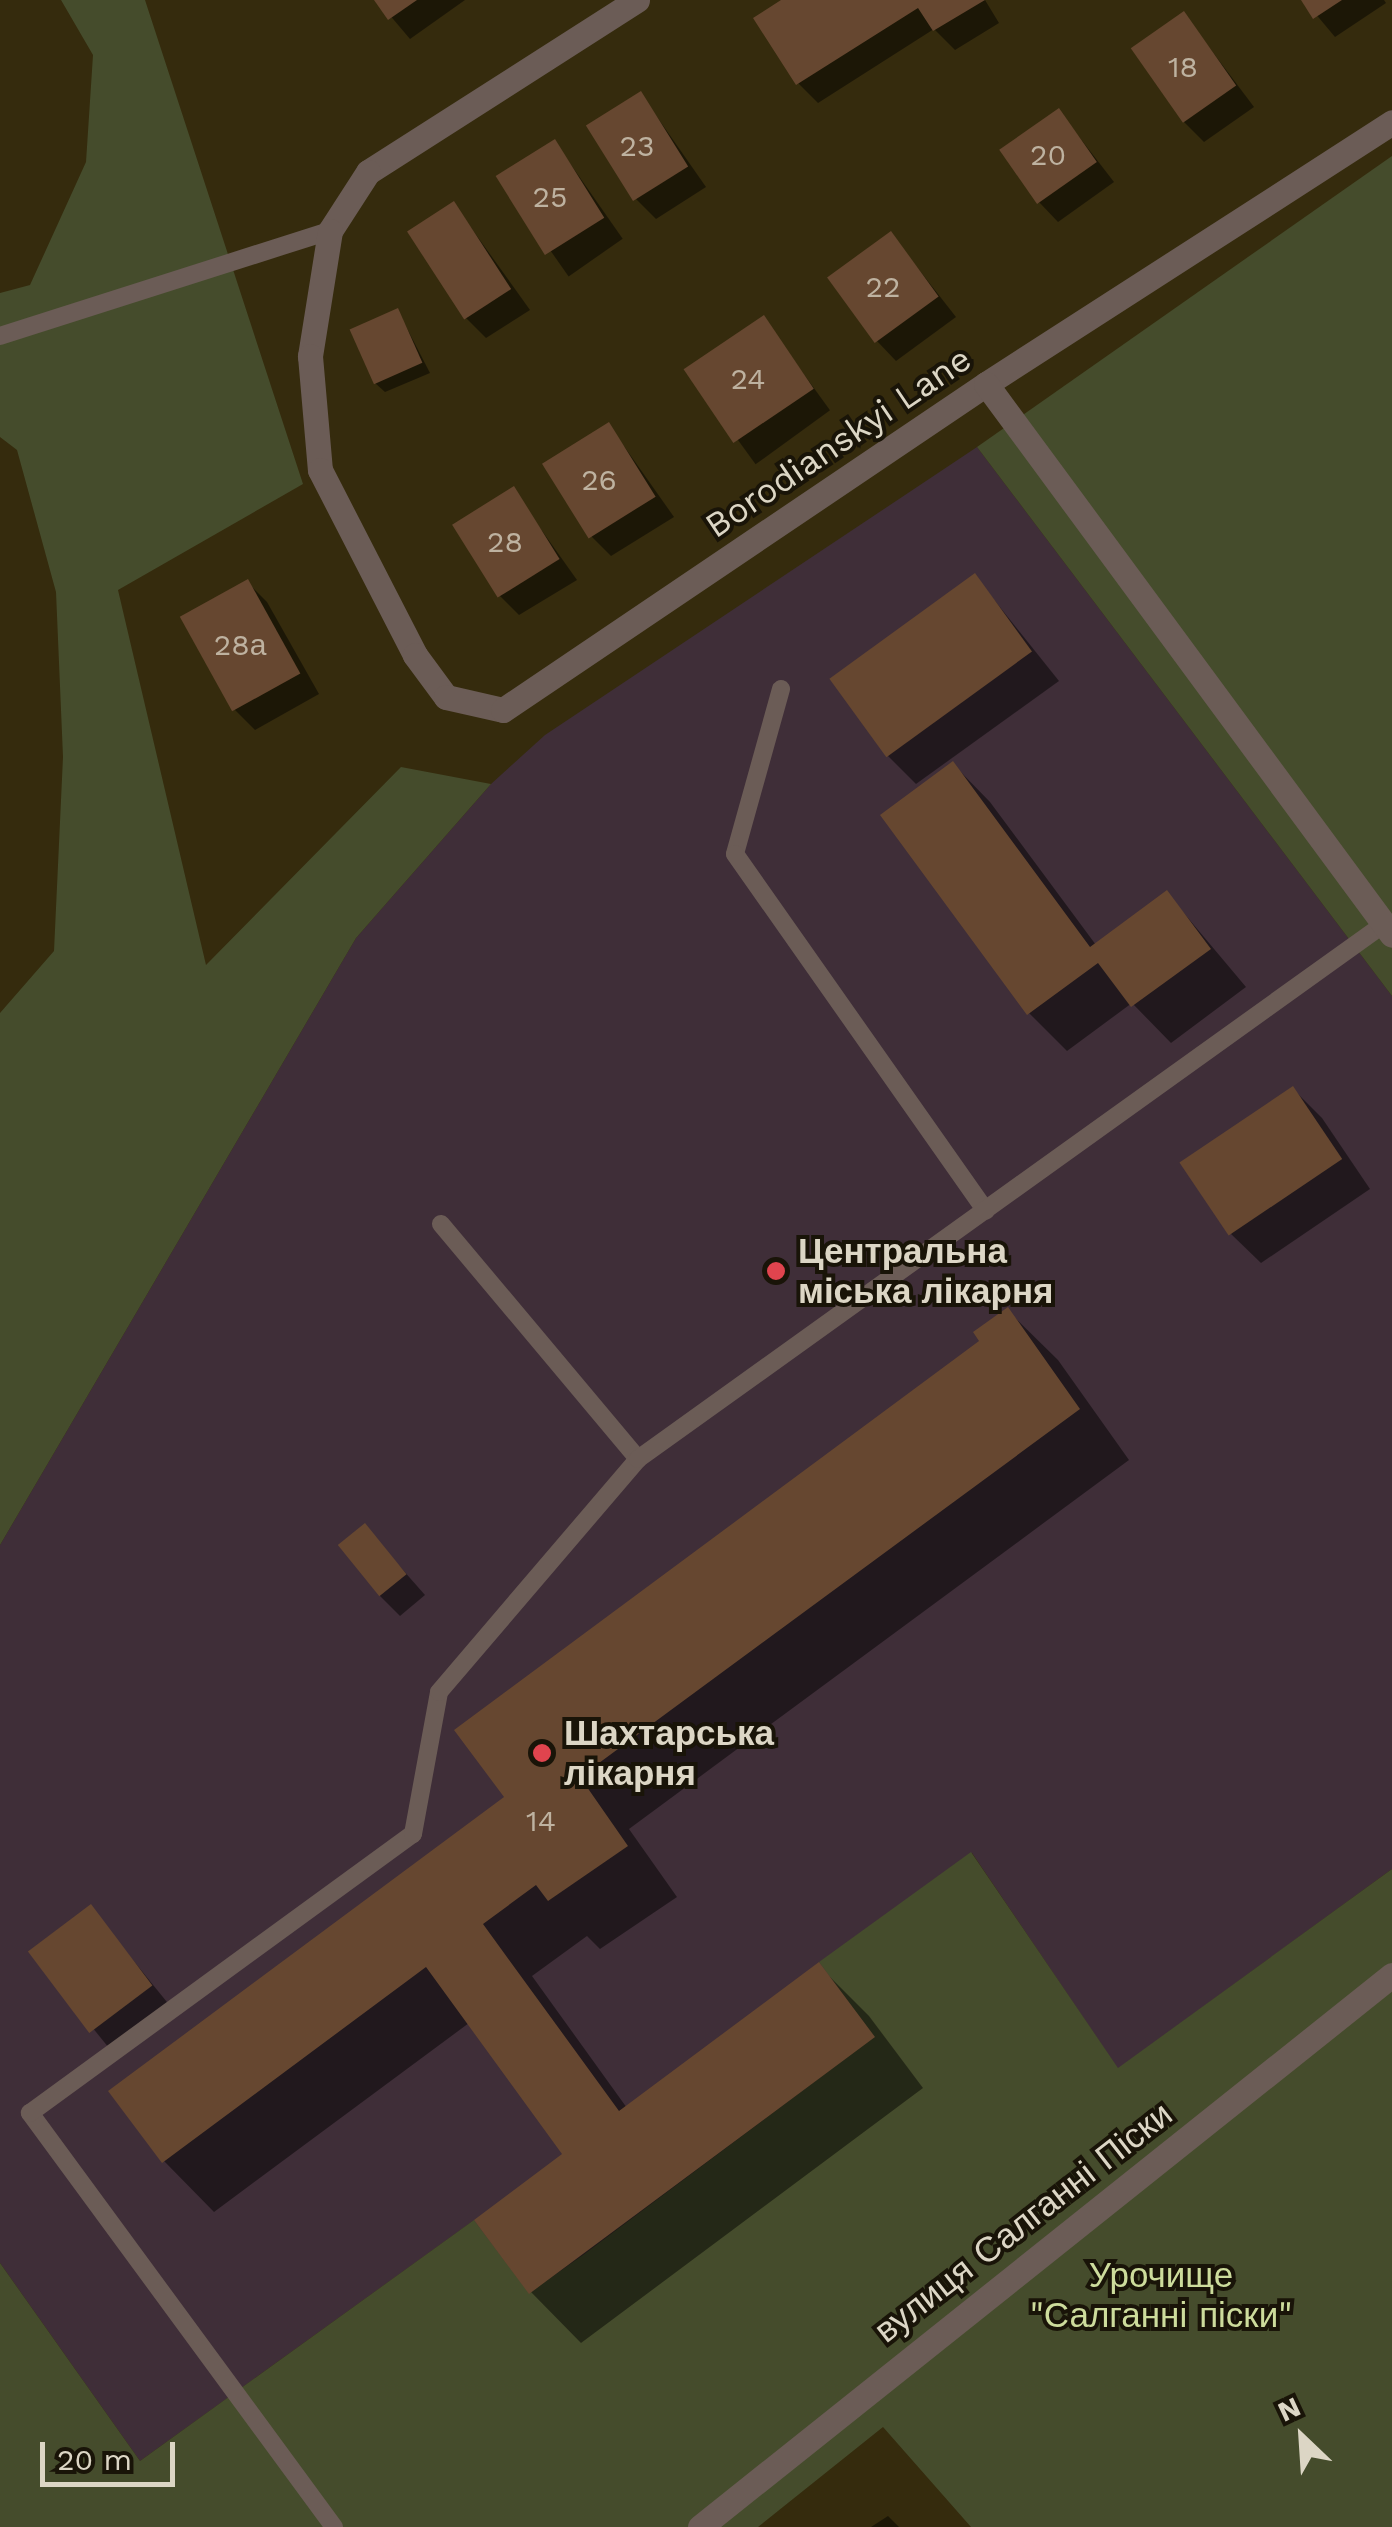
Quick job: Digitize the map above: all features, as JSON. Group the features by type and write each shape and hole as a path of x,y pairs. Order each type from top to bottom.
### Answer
{"street":[{"path":"330,231 368,172 637,0"},
{"name":"Borodianskyi Lane","path":"330,231 310,356 320,470 446,697 503,710 986,384 1392,122"},
{"path":"986,384 1388,930"},
{"name":"вулиця Салганні Піски","path":"700,2527 1392,1975"}],"lane":[{"path":"0,336 330,231"},
{"path":"781,689 736,854 986,1210"},
{"path":"334,2527 30,2113 413,1834 438,1692 638,1459 1388,930"},
{"path":"440,1224 638,1459"}],"shaded area":[{"name":"Центральна міська лікарня","path":"977,447 1392,996 1392,1869 1118,2069 972,1853 875,2037 583,2255 529,2294 473,2221 140,2461 0,2263 0,1545 356,938 491,784 545,735"}],"green space":[{"path":"61,0 145,0 303,484 118,590 206,965 401,767 491,784 356,938 0,1545 0,1013 54,951 63,757 56,592 17,450 0,437 0,293 30,285 86,162 93,55"},
{"path":"1392,156 1392,996 977,447"},
{"name":"Урочище \"Салганні піски\"","path":"971,1852 1118,2068 1392,1869 1392,2527 971,2527 883,2427 758,2527 0,2527 0,2263 140,2461 474,2220 529,2293 583,2255 874,2037 819,1962"}],"building":[{"path":"374,0 417,0 388,20"},
{"path":"781,0 985,0 933,31 918,8 796,85 753,18"},
{"path":"1301,0 1342,0 1313,19"},
{"path":"1184,11 1236,86 1183,123 1131,48"},
{"path":"641,91 688,166 633,201 586,125"},
{"path":"1059,108 1097,162 1037,204 999,150"},
{"path":"555,139 604,218 545,255 496,176"},
{"path":"454,201 511,289 464,320 407,231"},
{"path":"891,231 939,297 875,343 827,277"},
{"path":"398,308 422,363 374,384 350,330"},
{"path":"764,315 814,389 733,443 684,369"},
{"path":"609,422 656,497 589,538 542,464"},
{"path":"514,486 560,559 498,598 452,525"},
{"path":"975,573 1032,651 886,757 829,679"},
{"path":"248,579 300,673 232,711 180,617"},
{"path":"953,761 1090,947 1167,890 1211,949 1131,1007 1098,963 1027,1015 880,815"},
{"path":"1293,1086 1342,1159 1229,1236 1179,1163"},
{"name":"Шахтарська лікарня","path":"1008,1307 1080,1409 580,1777 628,1846 548,1901 536,1885 483,1924 619,2111 819,1962 875,2037 529,2294 474,2220 562,2154 426,1967 162,2163 108,2091 504,1797 454,1730 979,1341 973,1332"},
{"path":"365,1523 407,1574 379,1596 338,1545"},
{"path":"91,1904 152,1985 89,2033 28,1952"}],"place":[{"name":"Центральна міська лікарня","path":"776,1271"},
{"name":"Шахтарська лікарня","path":"542,1753"}]}
